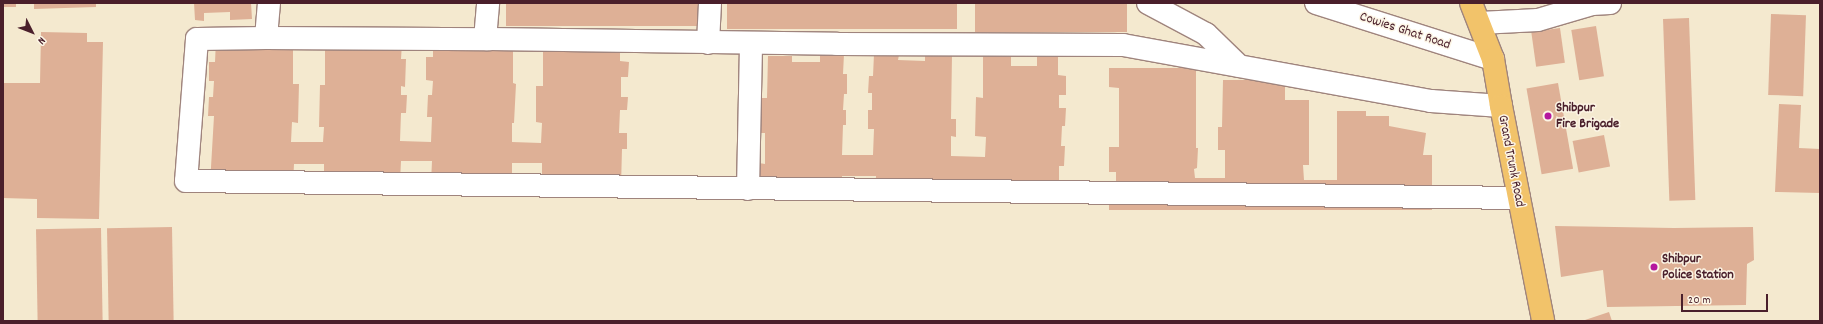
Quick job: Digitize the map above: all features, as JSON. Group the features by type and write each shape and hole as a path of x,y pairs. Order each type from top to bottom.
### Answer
{"main road":[{"name":"Grand Trunk Road","path":"1471,3 1493,59 1500,106 1543,321"}],"street":[{"path":"266,38 268,3"},
{"path":"485,39 488,3"},
{"path":"708,42 710,3"},
{"path":"1148,3 1206,34 1239,66"},
{"name":"Cowies Ghat Road","path":"1316,3 1493,59"},
{"path":"1480,23 1538,20 1592,4 1610,3"},
{"path":"1500,106 1431,101 1124,45 751,43 485,39 196,39 186,181 1519,198"},
{"path":"748,189 751,43"}],"building":[{"path":"3,3 16,3 16,7 3,7"},
{"path":"34,3 96,3 96,7 34,9"},
{"path":"194,3 251,3 252,19 230,20 230,12 204,13 204,21 195,20"},
{"path":"506,3 702,3 702,26 506,26"},
{"path":"727,3 957,3 957,29 727,29"},
{"path":"975,3 1127,3 1127,32 975,32"},
{"path":"1771,14 1806,15 1803,96 1768,95"},
{"path":"1689,18 1695,200 1669,201 1663,19"},
{"path":"1596,26 1604,76 1579,80 1571,30"},
{"path":"1560,28 1565,63 1536,67 1531,32"},
{"path":"41,32 87,33 87,42 103,42 99,219 37,218 37,199 3,198 3,83 40,83"},
{"path":"216,40 293,41 293,84 299,84 298,123 292,122 291,142 323,142 324,127 319,127 320,85 325,85 325,42 402,43 401,59 406,59 405,87 401,86 401,95 407,95 406,113 401,113 400,141 431,142 432,117 427,117 428,95 432,95 433,81 426,80 426,57 433,57 433,43 513,44 513,83 516,84 514,123 512,123 512,142 541,143 542,123 536,122 536,86 543,86 543,43 620,44 620,61 629,62 628,77 621,77 621,97 628,97 627,110 620,110 619,133 627,133 627,149 622,149 621,186 542,185 542,163 512,163 512,184 431,183 432,161 401,161 400,182 324,182 324,164 294,164 293,185 210,184 214,116 208,116 209,97 213,97 214,81 209,81 209,62 215,62"},
{"path":"820,53 844,54 843,74 847,74 847,94 844,94 843,110 846,110 846,125 843,125 842,155 873,155 874,129 868,129 868,110 872,110 872,93 868,93 869,76 873,76 874,54 899,55 898,60 925,61 925,55 952,55 951,119 956,119 956,137 951,136 951,156 985,157 986,137 975,136 976,97 983,98 983,56 1011,56 1011,66 1037,66 1037,57 1058,57 1058,75 1066,76 1066,95 1059,95 1059,108 1066,108 1065,126 1062,126 1061,146 1065,146 1064,166 1059,166 1059,198 983,197 983,180 951,180 951,199 875,198 876,176 842,176 842,197 757,196 758,163 765,164 765,133 758,133 759,98 767,98 768,56 792,56 792,62 820,62"},
{"path":"1109,68 1196,68 1196,148 1198,148 1197,168 1194,169 1195,178 1225,178 1225,150 1218,150 1218,127 1222,127 1223,80 1285,80 1285,100 1309,100 1309,165 1303,165 1304,180 1337,180 1337,111 1366,111 1366,116 1389,116 1389,126 1426,133 1423,155 1432,155 1432,210 1109,210 1109,189 1116,189 1116,172 1109,172 1109,147 1119,147 1119,88 1109,87"},
{"name":"Shibpur Fire Brigade","path":"1558,83 1573,169 1542,174 1526,89"},
{"path":"1779,104 1801,105 1799,148 1820,149 1820,193 1775,192"},
{"path":"1604,135 1610,166 1579,173 1573,141"},
{"name":"Shibpur Police Station","path":"1555,226 1674,228 1753,227 1754,260 1747,264 1746,305 1607,307 1603,270 1561,277"},
{"path":"172,227 174,321 109,321 107,228"},
{"path":"101,228 103,321 38,321 36,229"},
{"path":"1609,312 1612,321 1582,321"}],"place":[{"name":"Shibpur Fire Brigade","path":"1548,116"},
{"name":"Shibpur Police Station","path":"1654,267"}]}
